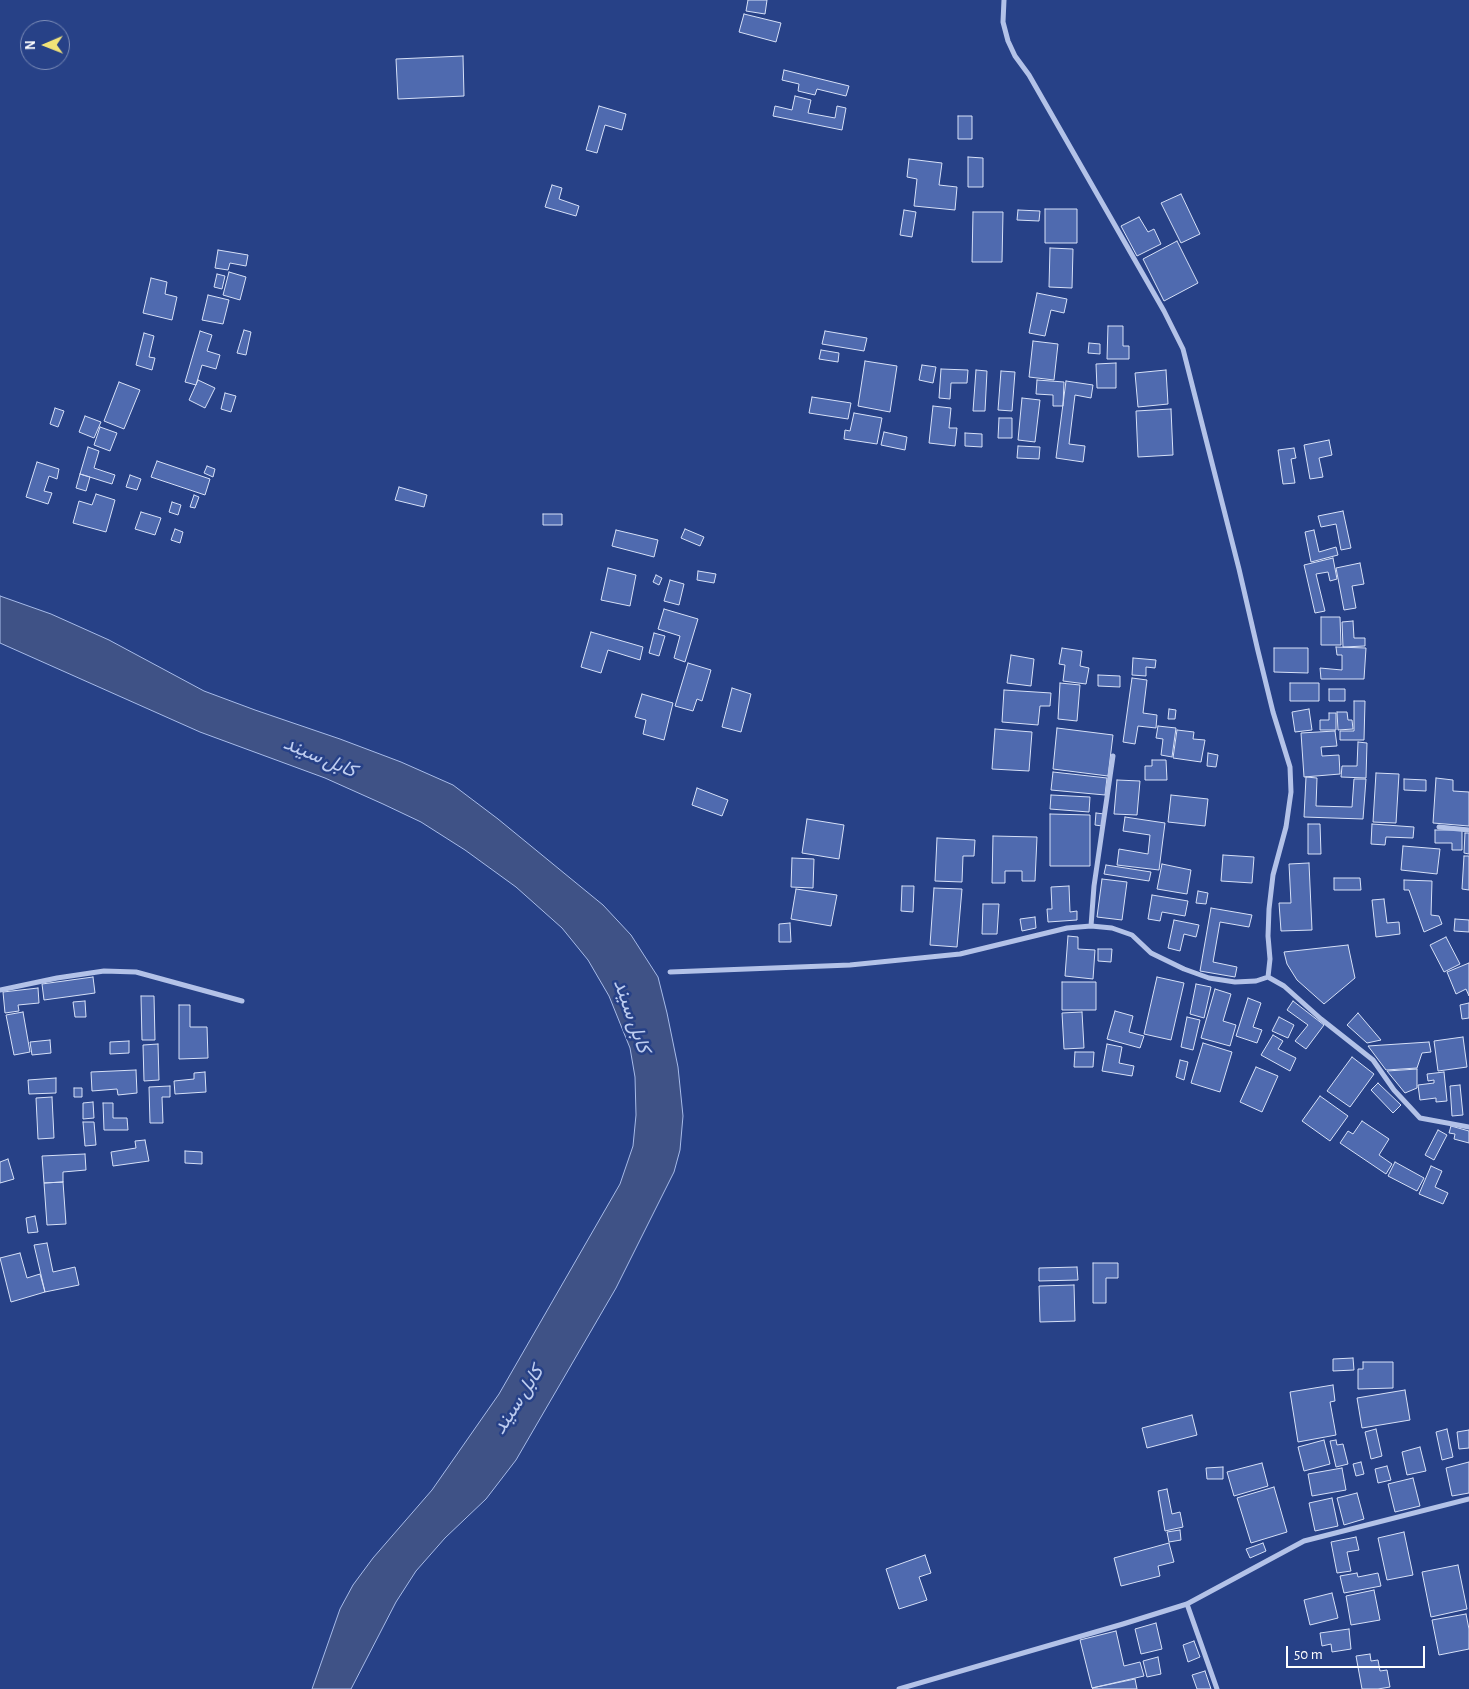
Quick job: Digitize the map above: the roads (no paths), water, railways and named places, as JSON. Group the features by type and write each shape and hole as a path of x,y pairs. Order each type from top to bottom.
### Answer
{"street":[{"path":"1004,0 1003,22 1008,41 1015,56 1034,83 1164,311 1183,349 1258,651 1290,767 1291,792 1286,827 1273,875 1269,909 1270,959 1268,977"},
{"path":"1092,926 1094,886 1114,756"},
{"path":"1439,827 1469,830"},
{"path":"670,972 850,965 915,959 960,954 1067,928 1092,926 1112,928 1132,935 1152,953 1184,969 1209,978 1235,982 1256,981 1268,977 1284,986 1321,1019 1373,1060 1394,1090 1420,1118 1469,1127"},
{"path":"0,990 57,978 104,971 136,972 242,1001"},
{"path":"899,1689 1187,1604 1304,1541 1469,1499"},
{"path":"1187,1604 1217,1689"}],"water":[{"name":"کابل سيند","path":"0,596 51,614 109,640 204,691 401,762 453,785 498,819 603,905 631,935 658,977 678,1067 683,1116 680,1150 674,1172 616,1288 516,1460 486,1499 445,1538 416,1571 396,1602 351,1689 312,1689 340,1609 353,1585 373,1558 432,1490 499,1394 620,1184 633,1146 636,1115 635,1077 630,1048 609,996 588,960 562,928 516,887 465,850 421,822 325,778 200,732 0,643"}]}
